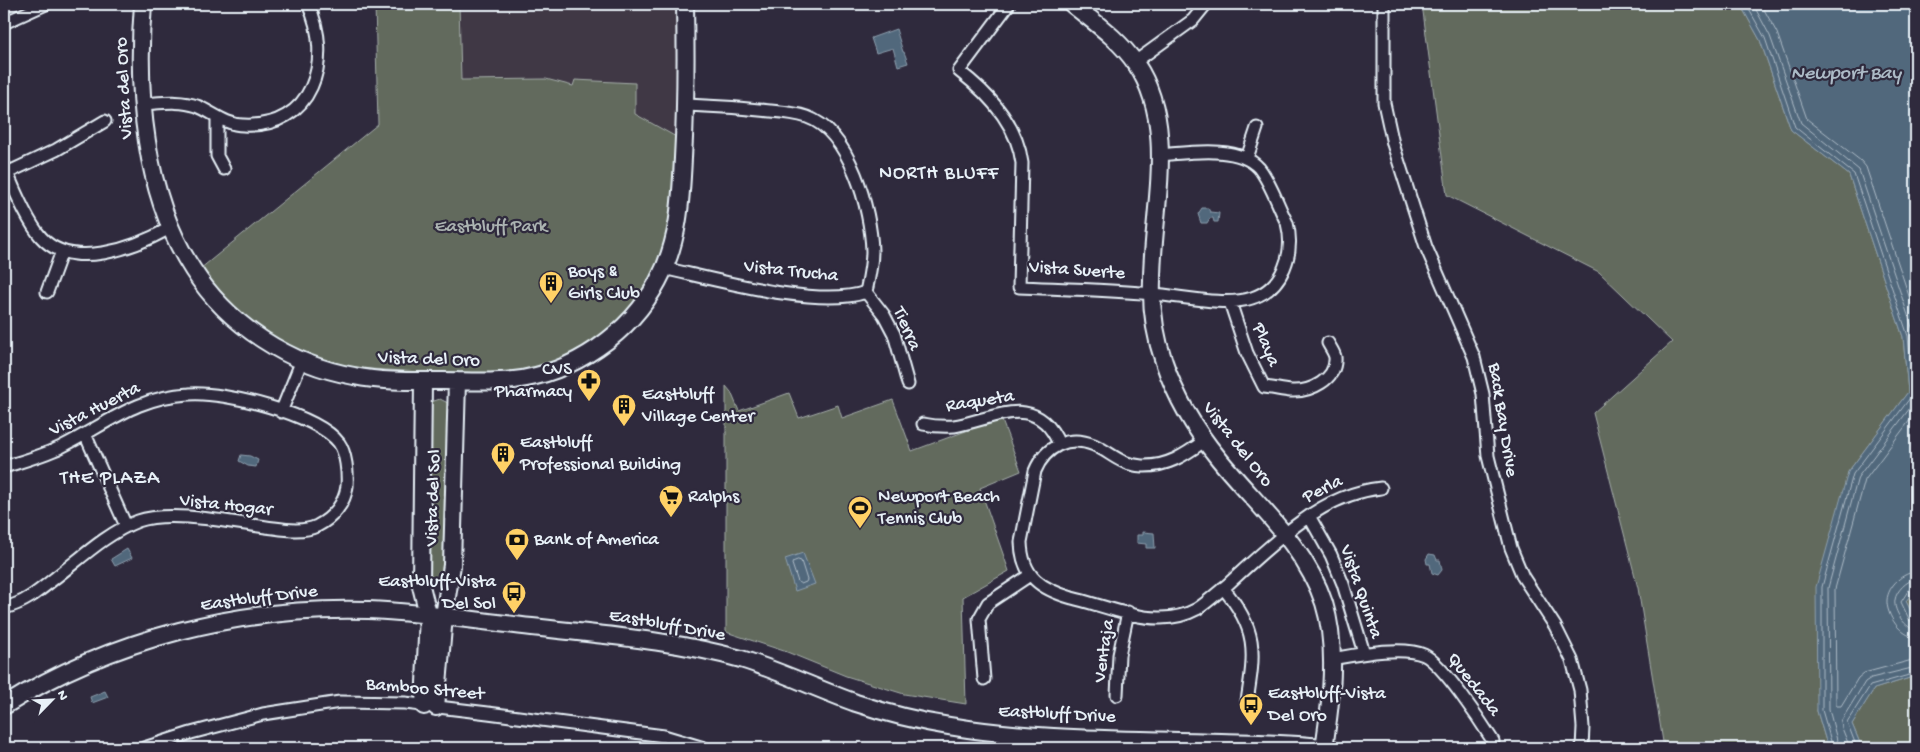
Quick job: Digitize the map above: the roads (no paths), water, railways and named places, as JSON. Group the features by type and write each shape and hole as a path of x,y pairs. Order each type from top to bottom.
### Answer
{"street":[{"path":"4,23 46,4"},
{"name":"Vista del Oro","path":"143,4 141,56 143,104 153,169 170,228 193,272 228,312 258,336 280,350 322,368 354,376 382,380 423,381 516,380 555,370 573,362 607,341 622,328 648,297 671,252 680,212 687,104 686,4"},
{"path":"143,104 173,102 197,106 217,117 241,126 261,124 286,115 303,102 311,90 316,77 318,63 315,25 308,4"},
{"name":"Vista Suerte","path":"1009,4 960,70 974,82 1000,111 1016,138 1020,152 1022,163 1019,287 1152,294"},
{"name":"Vista del Oro","path":"1072,4 1117,42 1135,62 1149,87 1156,107 1159,155 1152,294 1155,326 1164,362 1180,401 1204,441 1284,534 1308,567 1316,585 1328,622 1332,659 1326,748"},
{"path":"1135,62 1187,25 1206,4"},
{"name":"Back Bay Drive","path":"1384,4 1384,103 1393,144 1426,247 1474,357 1483,394 1488,456 1511,548 1523,577 1555,626 1572,660 1580,690 1583,727 1582,748"},
{"path":"687,104 795,114 820,123 833,134 849,161 862,198 868,223 872,263 866,292"},
{"path":"217,117 217,156 224,169"},
{"path":"105,121 56,150 5,169 34,228 50,244 62,251 86,254 119,249 150,239 170,228"},
{"path":"1247,158 1257,128"},
{"path":"1152,294 1230,302 1254,297 1272,286 1285,268 1290,244 1287,223 1260,170 1247,158 1231,154 1159,155"},
{"path":"47,292 62,251"},
{"name":"Vista Trucha","path":"664,268 741,285 795,294 857,296 866,292"},
{"name":"Tierra","path":"866,292 884,315 894,334 908,384"},
{"name":"Playa","path":"1230,302 1244,345 1264,387 1291,391 1301,390 1320,383 1328,377 1334,363 1334,355 1328,343"},
{"path":"281,412 302,360"},
{"name":"Vista del Sol","path":"423,381 421,586 436,615"},
{"name":"Vista del Sol","path":"436,615 452,565 457,381"},
{"name":"Vista Huerta","path":"4,467 45,454 137,405 154,399 190,394 225,395 311,422 325,430 340,445"},
{"name":"Raqueta","path":"923,424 936,427 954,426 1005,413 1023,412 1040,419 1049,427 1059,444"},
{"path":"85,434 126,526"},
{"path":"984,679 979,619 988,603 1030,575 1025,566 1022,542 1035,471 1043,456 1059,444 1074,441 1085,442 1095,446 1125,463 1151,466 1162,465 1177,459 1204,441"},
{"name":"Vista Hogar","path":"4,608 32,596 109,536 141,520 174,517 294,530 315,527 333,515 345,496 347,474 340,445"},
{"name":"Perla","path":"1030,575 1045,588 1055,593 1128,612 1160,618 1183,615 1206,602 1284,534 1309,516 1349,495 1368,489 1381,488"},
{"name":"Vista Quinta","path":"1309,516 1332,555 1364,653"},
{"path":"1222,588 1242,614 1252,639 1253,666 1247,701"},
{"name":"Eastbluff Drive","path":"4,706 50,680 98,657 147,640 192,628 248,618 317,611 366,610 436,615 586,633 704,650 766,668 856,703 901,716 958,727 1023,735 1255,743 1326,748"},
{"name":"Ventaja","path":"1117,695 1119,655 1128,612"},
{"path":"430,706 436,615"},
{"name":"Quedada","path":"1332,659 1364,653 1414,652 1432,660 1476,715 1493,741"},
{"name":"Bamboo Street","path":"144,748 263,714 340,702 405,703 430,706 664,736 704,748"}],"water":[{"name":"Newport Bay","path":"1740,4 1916,4 1916,588 1906,601 1916,622 1916,676 1874,689 1852,724 1862,748 1828,748 1817,711 1816,587 1848,472 1908,392 1903,337 1849,175 1791,130 1760,40"},
{"path":"896,29 908,63 898,66 893,48 876,53 871,38"},
{"path":"1202,208 1208,208 1210,212 1219,213 1218,222 1214,222 1213,218 1210,218 1207,223 1201,223 1198,214"},
{"path":"241,455 250,456 258,460 256,467 248,466 239,461"},
{"path":"1143,532 1154,533 1155,548 1146,548 1146,544 1137,543 1137,535 1143,535"},
{"path":"127,549 132,558 115,566 111,559"},
{"path":"803,553 815,584 795,591 785,559"},
{"path":"1429,554 1435,555 1437,560 1440,560 1442,570 1438,575 1432,573 1430,564 1427,564 1426,559"},
{"path":"105,691 108,697 92,703 90,697"}],"place":[{"name":"Boys & Girls Club","path":"551,304"},
{"name":"CVS Pharmacy","path":"589,402"},
{"name":"Eastbluff Village Center","path":"624,427"},
{"name":"Eastbluff Professional Building","path":"503,475"},
{"name":"Ralphs","path":"671,518"},
{"name":"Newport Beach Tennis Club","path":"860,529"},
{"name":"Bank of America","path":"517,561"},
{"name":"Eastbluff-Vista Del Sol","path":"514,614"},
{"name":"Eastbluff-Vista Del Oro","path":"1251,726"}],"district":[{"name":"NORTH BLUFF","path":"939,174"},
{"name":"THE PLAZA","path":"110,479"}],"park label":[{"name":"Eastbluff Park","path":"491,227"}]}
